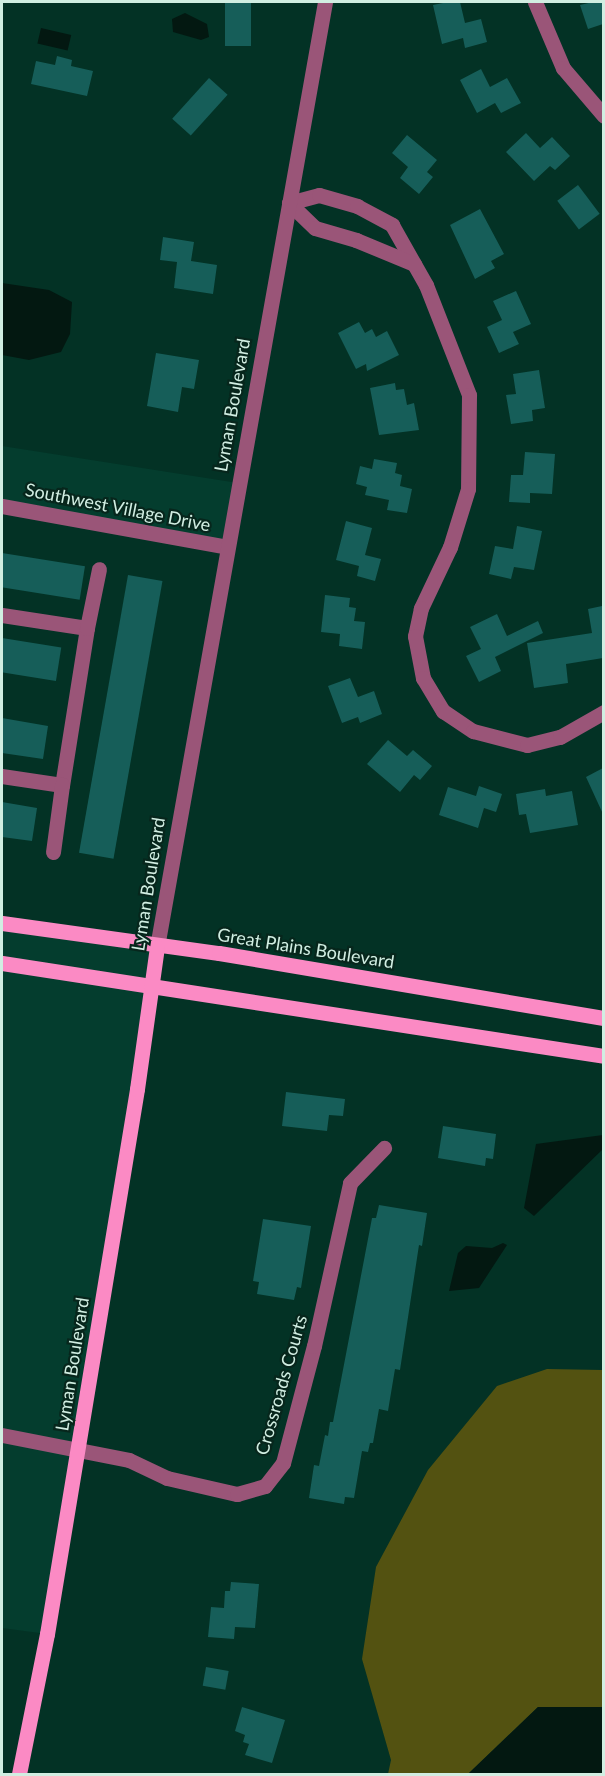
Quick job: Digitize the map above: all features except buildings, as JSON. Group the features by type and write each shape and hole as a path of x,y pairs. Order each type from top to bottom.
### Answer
{"main road":[{"name":"Great Plains Boulevard","path":"2,923 157,947 219,953 603,1018"},
{"name":"Lyman Boulevard","path":"19,1774 78,1448 157,947"},
{"path":"2,963 603,1056"}],"street":[{"name":"Lyman Boulevard","path":"157,947 226,547 325,2"},
{"path":"535,2 563,68 603,116"},
{"path":"289,203 320,195 376,214 392,225 447,332 469,395 468,489 450,547 421,608 415,636 423,678 443,711 472,731 527,745 560,737 603,712"},
{"path":"289,203 315,228 356,240 414,264"},
{"name":"Southwest Village Drive","path":"2,506 226,547"},
{"path":"53,852 87,628 99,569"},
{"path":"2,615 87,628"},
{"path":"2,776 62,785"},
{"name":"Crossroads Courts","path":"2,1435 78,1448 129,1460 167,1478 237,1494 265,1486 283,1463 314,1346 350,1184 384,1148"}],"shaded area":[{"path":"185,13 207,24 209,37 201,40 173,32 172,19"},
{"path":"41,28 71,35 68,51 37,44"},
{"path":"2,283 49,290 72,302 70,334 61,352 29,360 2,355"},
{"path":"2,446 238,483 47,1634 2,1628 2,922 157,947 226,548 2,506"},
{"path":"603,1135 603,1149 534,1216 524,1208 536,1144"},
{"path":"503,1243 507,1245 479,1288 449,1291 458,1253 466,1246 492,1248"},
{"path":"547,1369 603,1370 603,1707 538,1707 468,1774 388,1774 391,1760 362,1659 376,1567 428,1470 497,1386"},
{"path":"538,1707 603,1707 603,1774 468,1774"}]}
